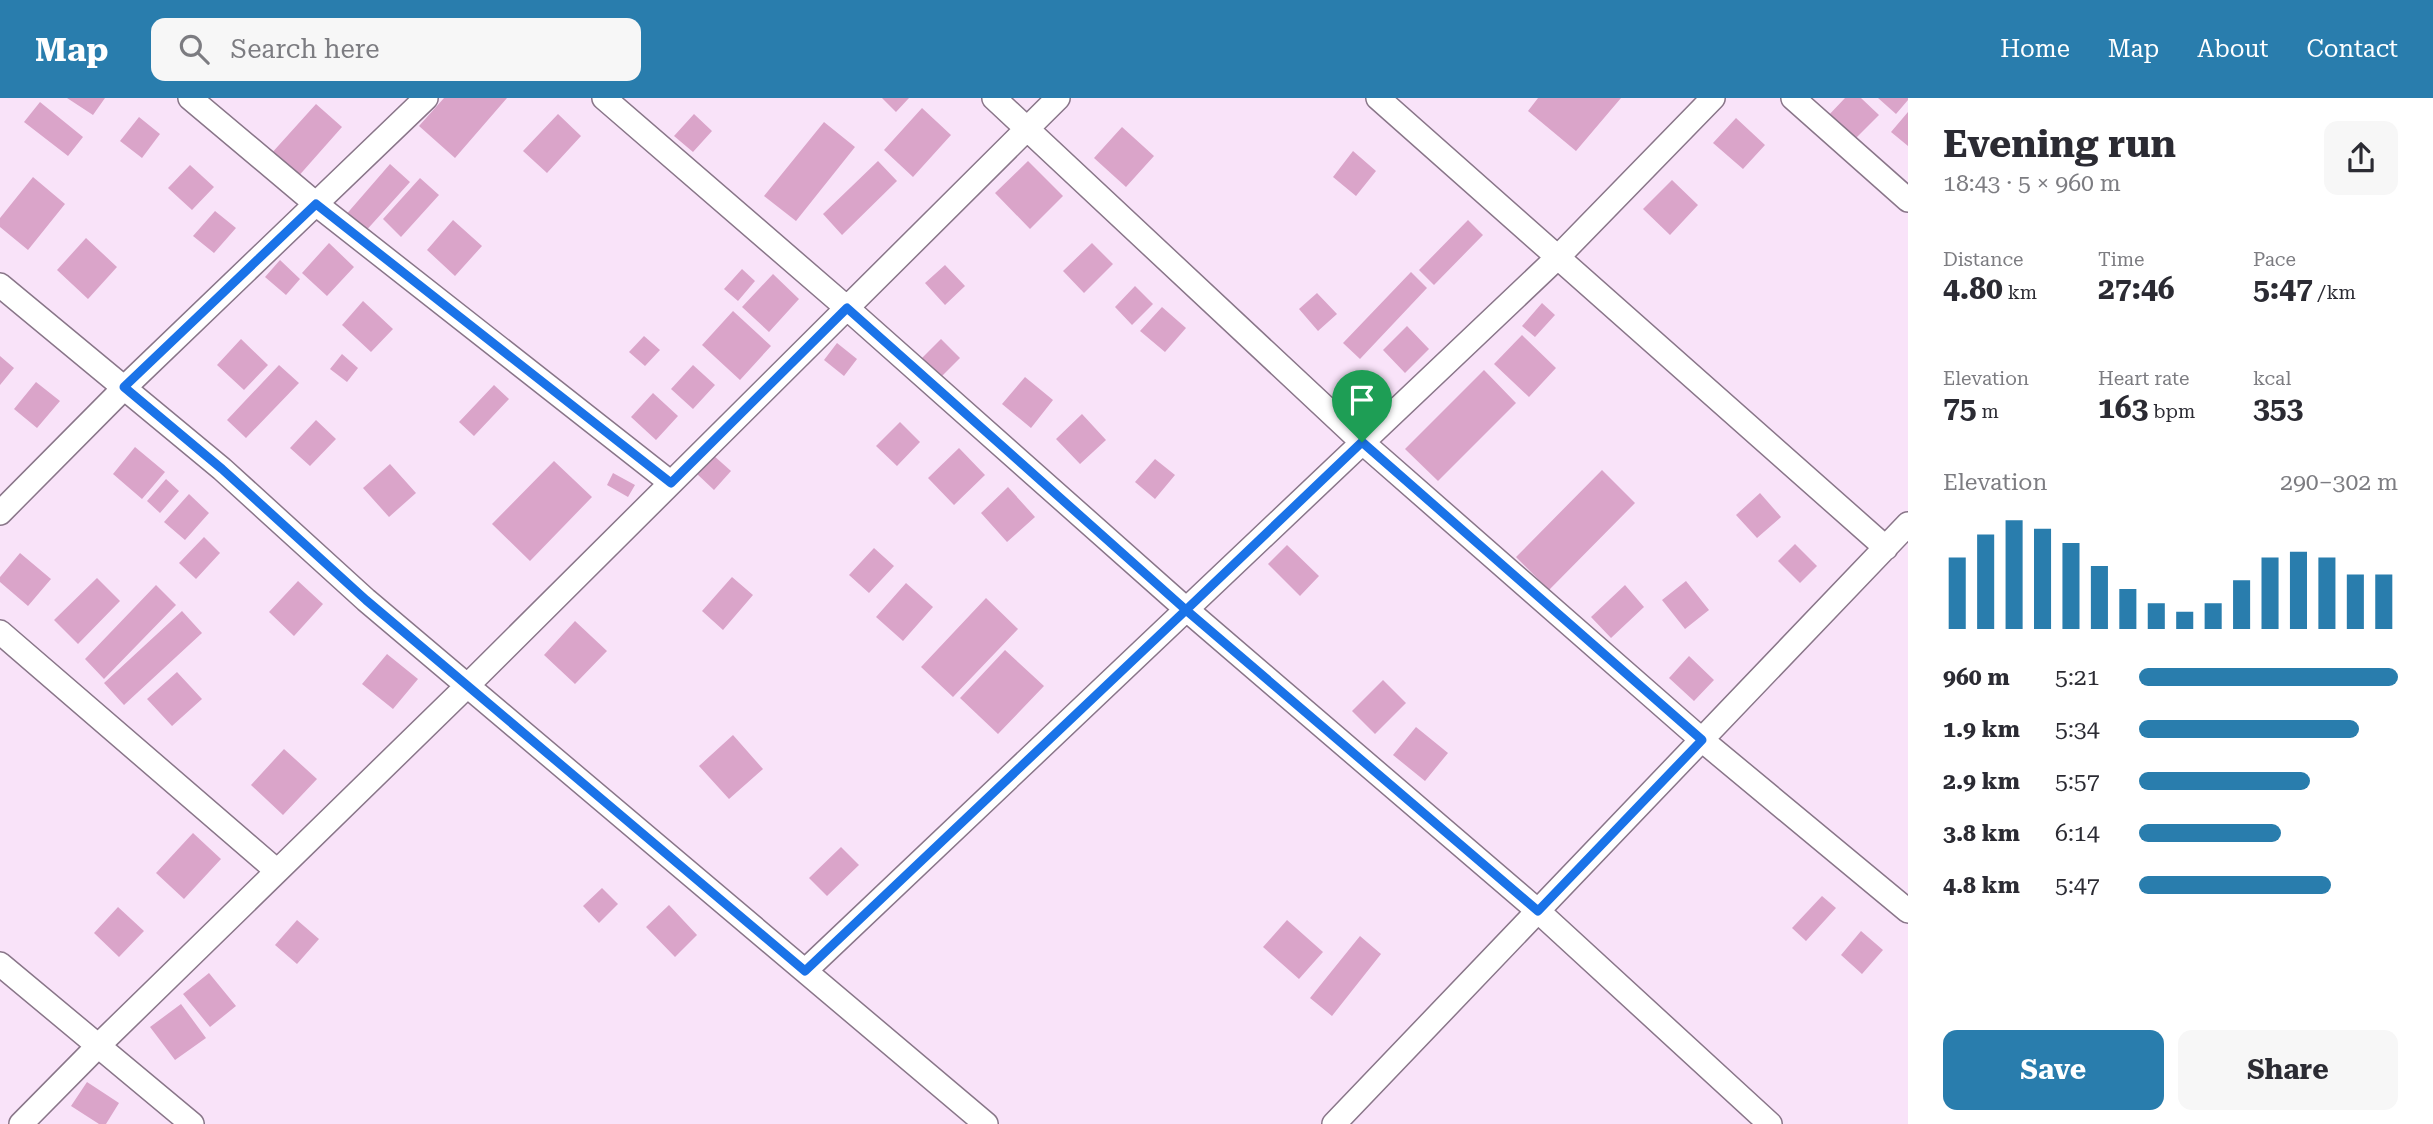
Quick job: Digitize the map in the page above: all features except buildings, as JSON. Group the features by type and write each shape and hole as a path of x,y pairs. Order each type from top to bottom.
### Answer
{"street":[{"path":"190,98 316,204 671,483"},
{"path":"0,513 124,387 426,98"},
{"path":"604,98 847,308 1186,610 1538,911 1770,1124"},
{"path":"994,98 1362,442 1702,740 1908,911"},
{"path":"21,1124 467,686 1058,98"},
{"path":"1378,98 1885,548"},
{"path":"805,971 1558,257 1713,98"},
{"path":"1793,98 1908,200"},
{"path":"0,285 222,469 366,600 986,1124"},
{"path":"1334,1124 1908,524"},
{"path":"0,632 277,872"},
{"path":"0,964 192,1124"}],"route":[{"path":"1362,442 1186,610 847,308 671,483 316,204 124,387 222,469 366,600 805,971 1186,610 1538,911 1702,740 1362,442"}]}
